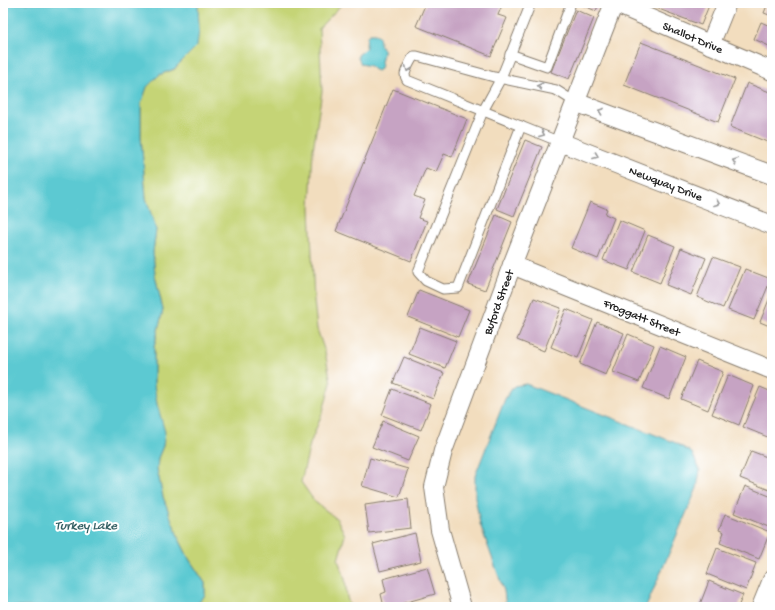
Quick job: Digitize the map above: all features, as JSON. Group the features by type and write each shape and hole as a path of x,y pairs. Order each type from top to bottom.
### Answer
{"street":[{"name":"Shallot Drive","path":"614,3 772,71"},
{"name":"Buford Street","path":"462,607 440,530 434,488 443,451 512,265 614,3"},
{"path":"710,45 727,3"},
{"path":"575,102 772,175"},
{"name":"Newquay Drive","path":"560,142 772,225"},
{"name":"Froggatt Street","path":"512,265 772,370"},
{"path":"761,607 772,580"}],"lane":[{"path":"521,126 458,288 443,289 426,281 418,272 483,111 501,78 530,3"},
{"path":"510,54 547,67 571,3"},
{"path":"560,142 407,80 405,75 412,59 414,56 417,56 494,77 556,90 575,102"}],"green space":[{"path":"198,3 343,3 319,28 322,91 313,150 310,208 314,300 317,329 325,352 331,383 323,411 310,444 301,482 315,502 337,519 345,535 338,560 345,579 350,607 195,607 205,595 205,583 189,559 179,539 163,497 157,469 158,458 163,446 154,385 154,347 163,310 155,275 153,252 156,230 146,198 141,137 141,104 147,87 159,75 175,69 199,30"}],"water":[{"name":"Turkey Lake","path":"3,3 198,3 199,30 197,46 174,69 159,75 147,87 141,104 141,137 146,198 156,230 153,252 155,275 163,310 154,347 154,385 157,404 165,432 163,446 158,458 157,469 163,497 179,539 189,559 205,583 205,595 195,607 3,607"},
{"path":"370,34 376,34 379,37 383,50 382,65 377,71 370,66 361,64 358,58 358,55 365,49 367,36"},
{"path":"526,384 676,443 692,453 700,470 697,488 646,607 506,607 504,591 480,524 475,497 475,476 505,399 514,386"}],"building":[{"path":"426,3 503,3 498,15 507,18 491,56 416,26"},
{"path":"577,3 599,3 596,11"},
{"path":"658,3 710,3 701,25 656,8"},
{"path":"768,3 772,3 772,16 764,13"},
{"path":"576,10 594,18 569,79 551,72"},
{"path":"761,22 772,27 772,39 769,46 754,39"},
{"path":"641,42 735,79 718,122 624,85"},
{"path":"747,83 772,93 772,144 730,127"},
{"path":"393,89 467,119 452,157 444,154 436,172 426,168 414,196 425,200 418,218 427,221 411,261 336,231"},
{"path":"525,140 542,147 514,216 497,209"},
{"path":"590,202 607,209 605,214 614,218 598,259 571,248"},
{"path":"496,215 512,222 485,290 468,284"},
{"path":"619,220 645,231 629,270 603,260"},
{"path":"648,235 675,246 660,283 633,272"},
{"path":"681,248 706,258 691,295 666,285"},
{"path":"713,257 740,267 723,308 697,297"},
{"path":"745,269 771,279 754,320 728,310"},
{"path":"419,290 469,310 458,337 408,317"},
{"path":"772,292 772,327 760,322"},
{"path":"534,298 561,308 544,351 517,340"},
{"path":"566,309 593,320 578,358 551,347"},
{"path":"597,322 624,333 606,375 580,364"},
{"path":"420,327 456,341 445,368 409,354"},
{"path":"628,334 654,345 639,382 613,372"},
{"path":"660,346 686,357 669,399 643,388"},
{"path":"404,357 444,373 433,399 393,383"},
{"path":"697,361 723,372 708,410 681,399"},
{"path":"728,375 754,386 739,425 712,414"},
{"path":"760,387 772,392 772,433 770,438 743,427"},
{"path":"392,389 431,404 421,430 382,415"},
{"path":"383,421 419,436 408,461 372,447"},
{"path":"751,451 772,459 772,491 740,478"},
{"path":"370,458 408,469 399,497 362,486"},
{"path":"745,486 772,497 771,528 734,513"},
{"path":"408,499 411,528 369,533 365,505"},
{"path":"725,514 770,532 759,559 720,543 724,532 719,530"},
{"path":"415,533 421,561 380,571 373,544"},
{"path":"717,548 756,563 746,590 707,574"},
{"path":"427,567 435,594 390,607 384,607 381,594 386,592 383,579"},
{"path":"709,581 743,595 738,607 699,607"}]}
